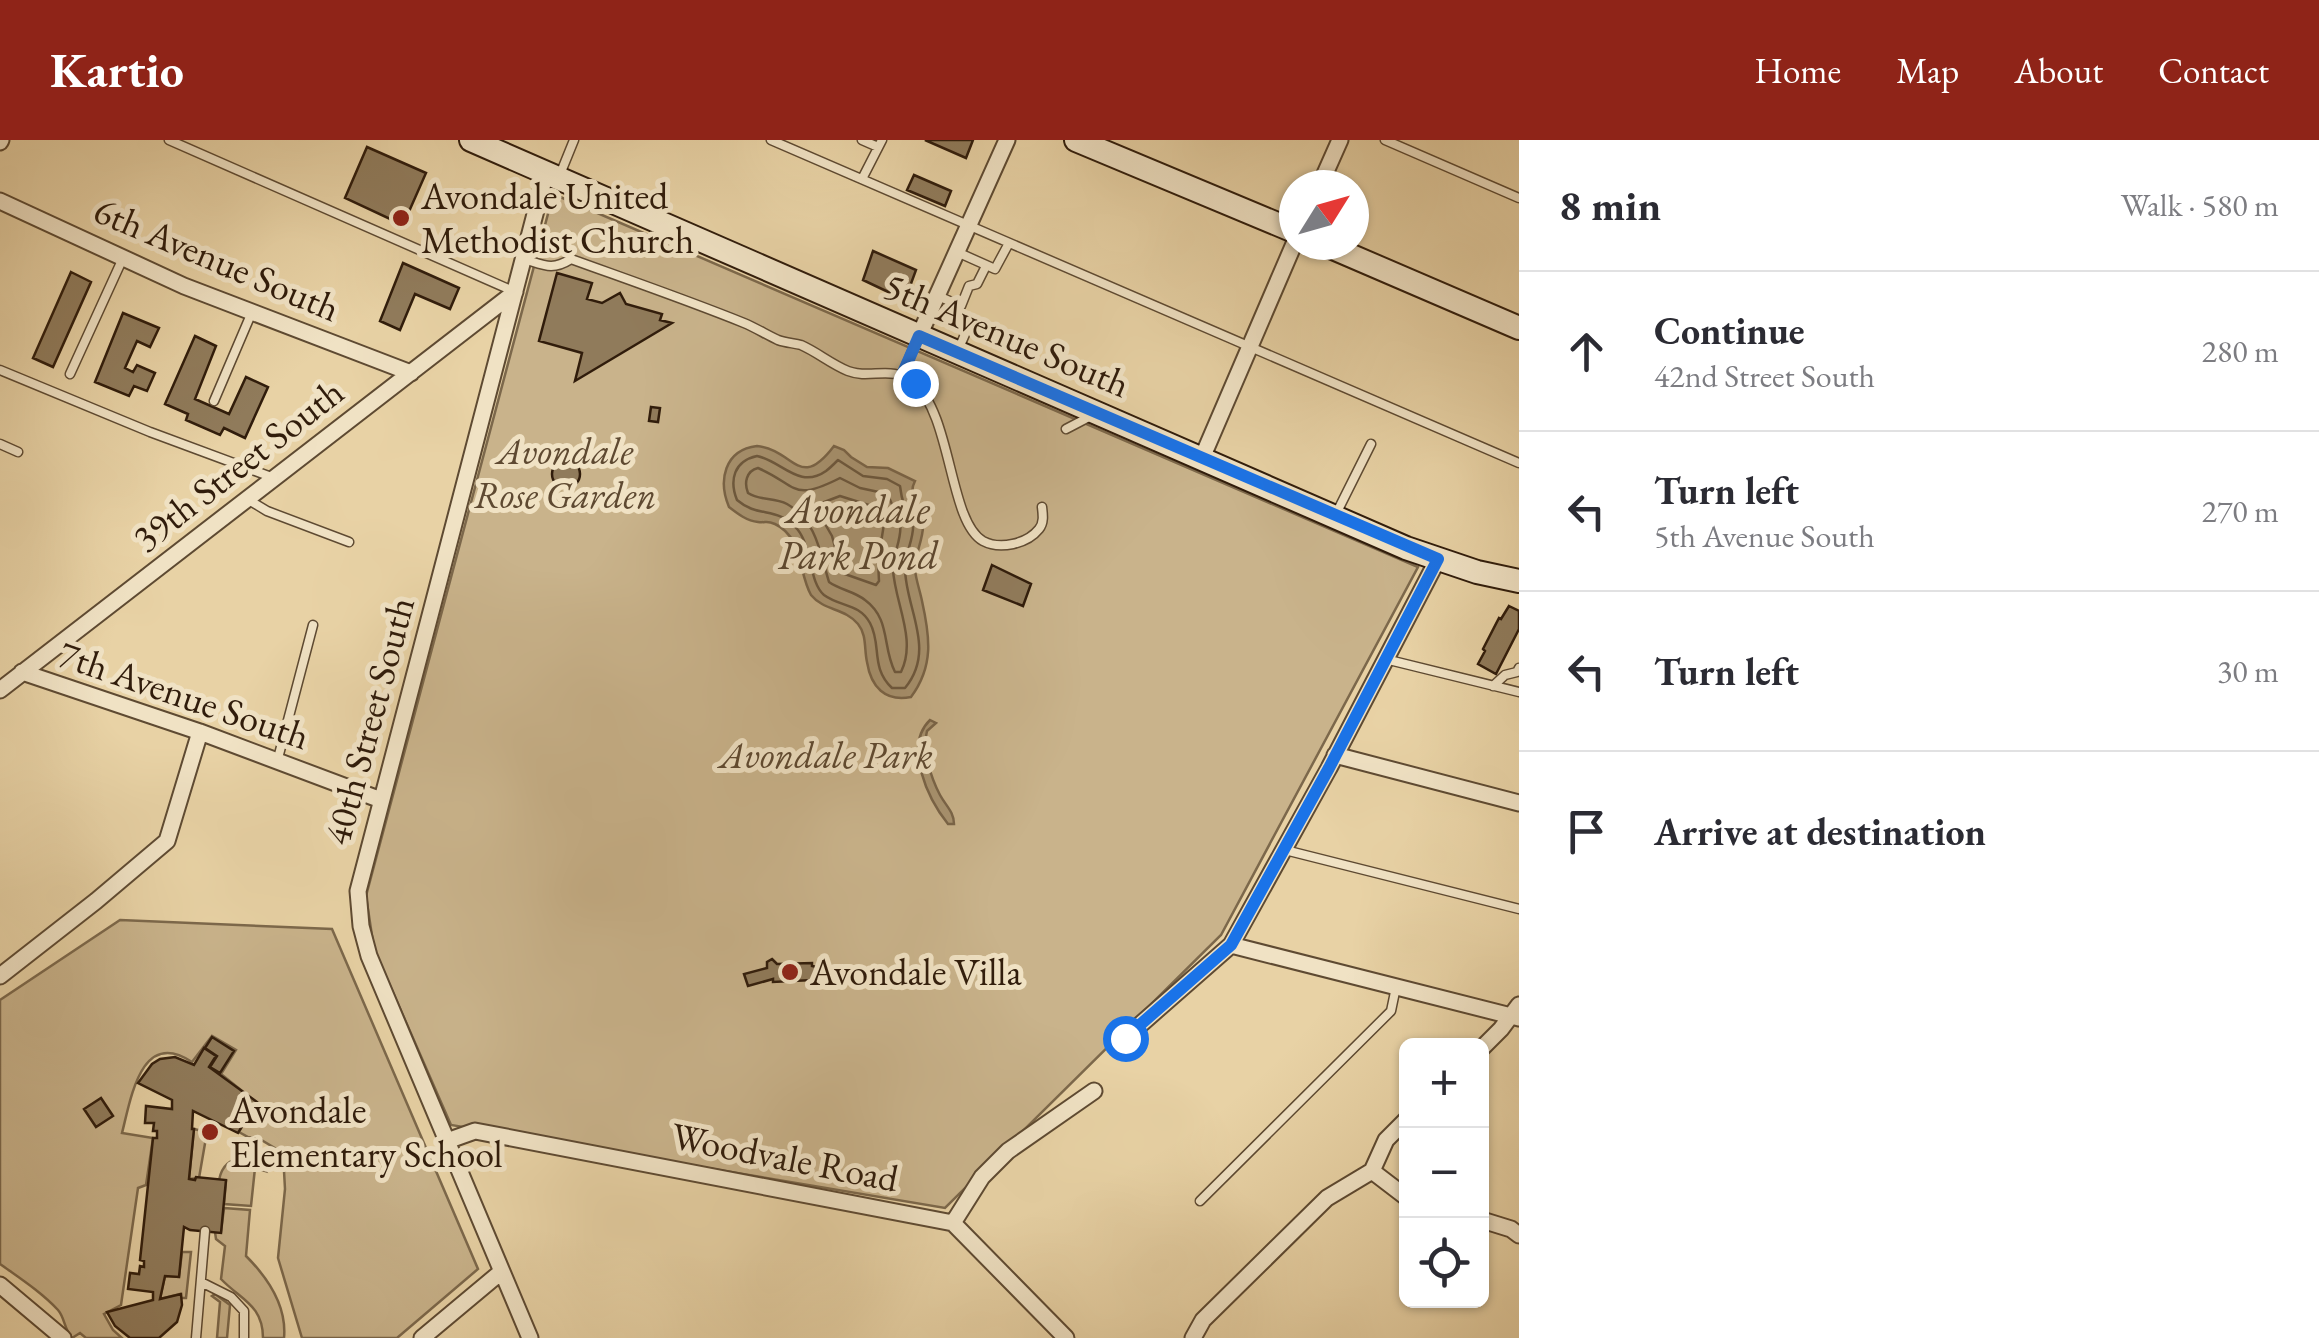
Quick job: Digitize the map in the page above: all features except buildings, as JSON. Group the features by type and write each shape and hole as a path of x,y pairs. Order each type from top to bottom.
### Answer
{"street":[{"name":"5th Avenue South","path":"472,140 1335,516 1438,559 1519,581"},
{"path":"919,336 1008,140"},
{"path":"1076,140 1279,225"},
{"path":"1327,170 1340,140"},
{"name":"40th Street South","path":"530,1338 369,956 358,891 524,259 552,175"},
{"name":"6th Avenue South","path":"0,201 184,286 412,373"},
{"path":"1202,458 1287,260"},
{"path":"1361,260 1519,328"},
{"name":"39th Street South","path":"0,690 516,292"},
{"path":"1125,1038 1231,945 1438,559"},
{"name":"7th Avenue South","path":"22,672 200,732 381,800"},
{"path":"0,976 96,902 166,841 200,732"},
{"path":"1336,755 1519,803"},
{"path":"1231,945 1516,1013"},
{"path":"1489,1041 1516,1013"},
{"path":"1066,1338 953,1223 982,1177 1008,1151 1094,1090"},
{"path":"1193,1338 1203,1320 1327,1198 1372,1171 1386,1140 1399,1127"},
{"name":"Woodvale Road","path":"448,1140 474,1131 953,1223"},
{"path":"1372,1171 1399,1192"},
{"path":"1489,1222 1519,1236"},
{"path":"422,1338 501,1272"},
{"path":"0,1285 63,1338"}],"lane":[{"path":"169,140 516,292"},
{"path":"552,175 574,140"},
{"path":"771,140 1519,463"},
{"path":"862,140 880,144 862,179"},
{"path":"1385,140 1519,198"},
{"path":"957,252 995,270 1009,242"},
{"path":"70,374 124,258"},
{"path":"524,259 559,266 571,259 802,346 858,374 902,375 924,394 941,434 969,527 980,540 996,546 1022,542 1040,529 1042,507"},
{"path":"986,266 977,284 970,286 962,312 970,323 1016,343"},
{"path":"938,296 961,306"},
{"path":"214,401 252,312"},
{"path":"957,352 970,323"},
{"path":"902,375 919,336"},
{"path":"0,370 274,478"},
{"path":"1066,428 1098,413"},
{"path":"941,434 953,430"},
{"path":"0,444 18,452"},
{"path":"1335,516 1371,444"},
{"path":"248,499 267,511 350,542"},
{"path":"277,762 313,625"},
{"path":"1385,659 1519,692"},
{"path":"1493,686 1518,672"},
{"path":"1285,850 1519,909"},
{"path":"1200,1200 1391,1011 1396,986"},
{"path":"196,1338 205,1232"},
{"path":"201,1282 231,1297 244,1311 244,1338"}],"green space":[{"name":"Avondale Park","path":"551,193 1418,567 1221,935 945,1208 451,1125 374,949 366,896"},
{"name":"Avondale Elementary School","path":"120,920 332,929 478,1269 397,1338 302,1338 278,1258 285,1189 283,1153 239,1132 256,1102 221,1074 236,1050 212,1036 192,1062 175,1054 161,1054 150,1060 130,1102 122,1133 153,1138 146,1185 138,1188 121,1305 104,1314 122,1338 86,1338 80,1333 72,1338 58,1310 0,1264 0,1000"},
{"path":"194,1129 207,1132 199,1178 189,1179"},
{"path":"256,1159 265,1171 255,1168 251,1206 224,1204 226,1181 219,1180 222,1170 231,1161"},
{"path":"224,1208 250,1210 246,1256 274,1293 282,1315 284,1338 263,1338 255,1310 221,1279 225,1246 216,1239 215,1232 221,1232"},
{"path":"182,1252 191,1252 186,1298 180,1294 160,1299 165,1276 179,1277"},
{"path":"215,1294 230,1305 227,1338 217,1338 220,1302 212,1296"}],"water":[{"name":"Avondale Park Pond","path":"757,446 804,467 813,466 834,446 867,467 888,468 915,481 912,492 923,524 915,570 928,651 924,674 911,697 887,695 876,685 869,671 861,628 847,615 811,595 791,537 775,524 750,520 729,507 724,487 726,468 737,454"},
{"path":"930,720 936,723 927,731 928,764 954,824 948,824 940,813 921,772 919,744"}],"place":[{"name":"Avondale United Methodist Church","path":"401,218"},
{"name":"Avondale Villa","path":"790,972"},
{"name":"Avondale Elementary School","path":"210,1132"}],"route":[{"path":"915,383 902,375 919,336 1438,559 1231,945 1125,1038"}],"park label":[{"name":"Avondale Rose Garden","path":"565,473"}]}
